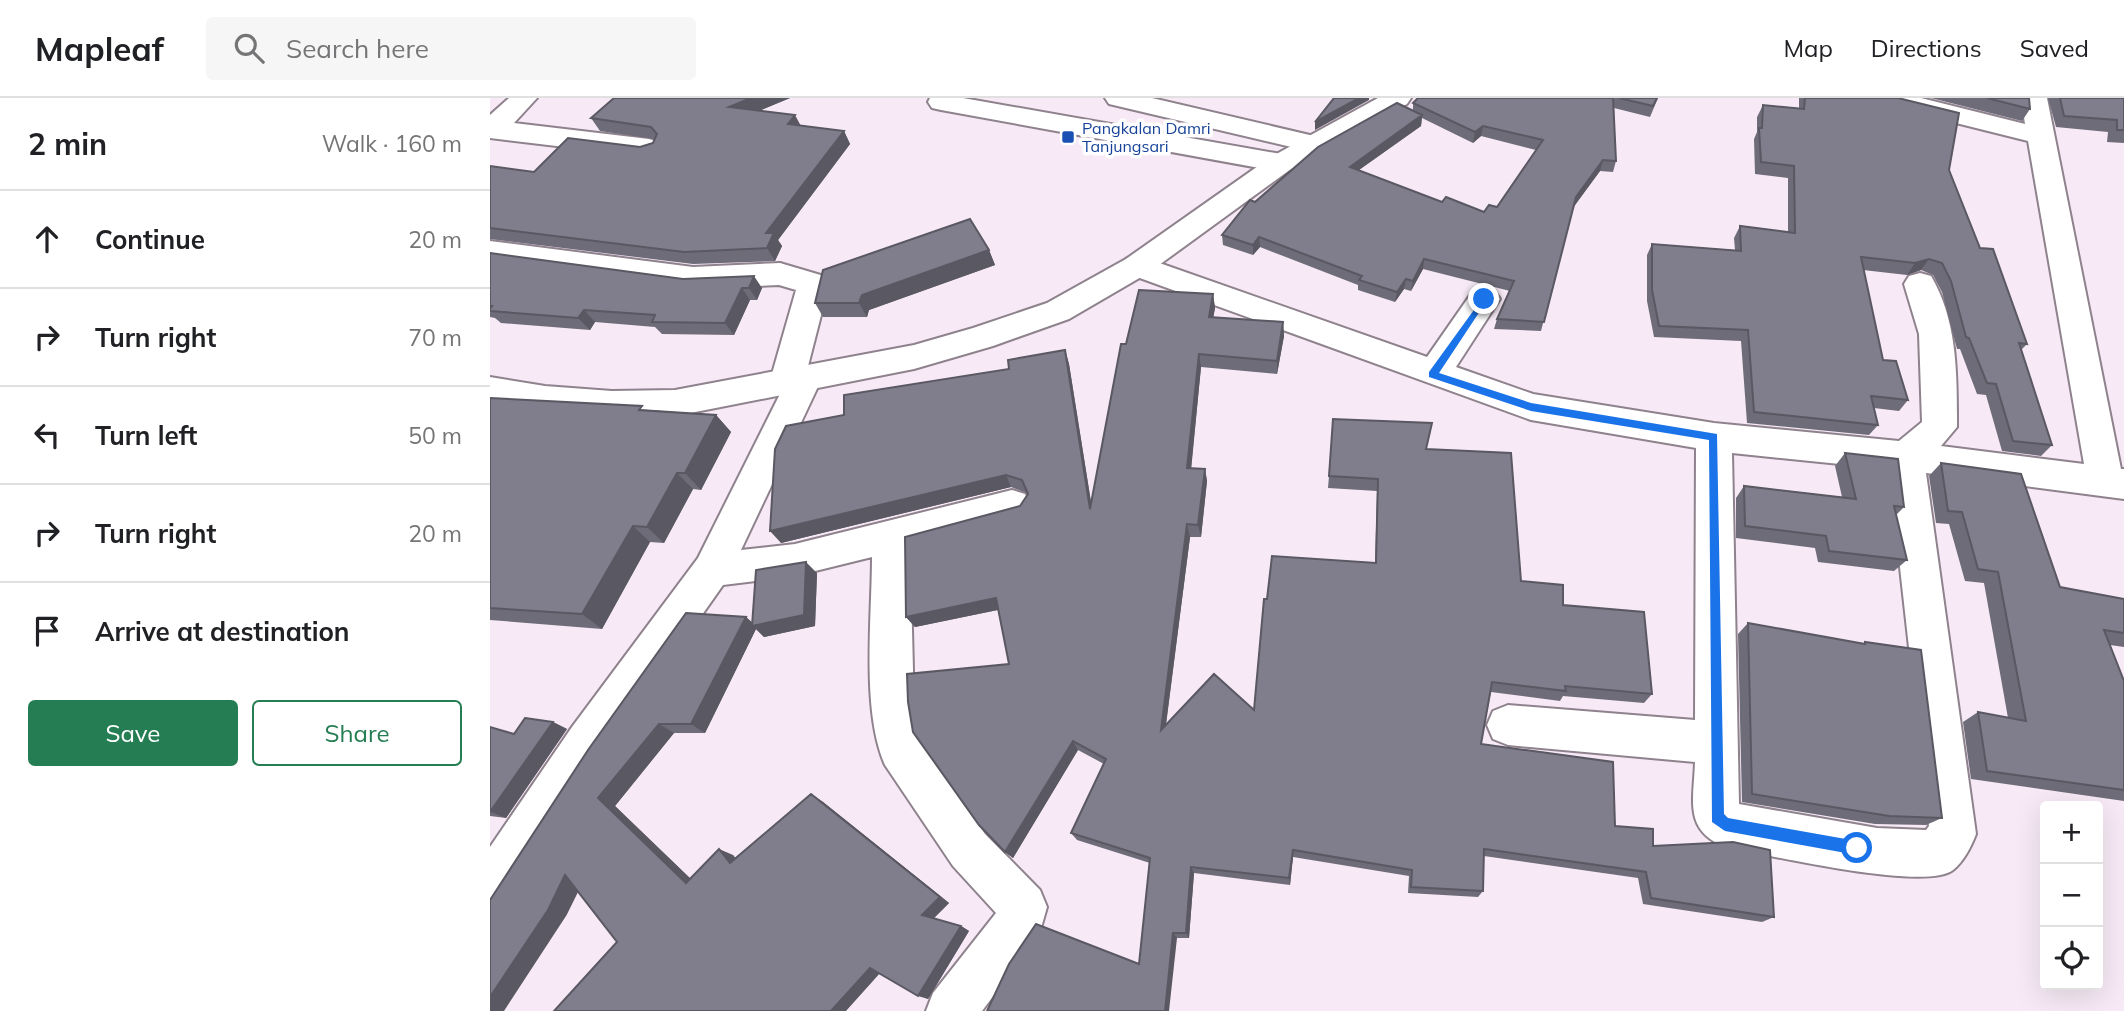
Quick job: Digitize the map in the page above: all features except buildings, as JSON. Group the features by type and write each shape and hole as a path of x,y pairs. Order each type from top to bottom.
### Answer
{"main road":[{"path":"491,129 524,98"},
{"path":"1118,98 1317,145"},
{"path":"490,390 545,399 612,404 674,403 914,357 981,338 1058,311 1137,267 1281,163 1398,98"},
{"path":"1137,267 1531,407 1714,437 1906,456 2114,483 2034,98"},
{"path":"1900,101 2041,136"},
{"path":"941,102 1281,163"},
{"path":"491,129 649,148"},
{"path":"490,251 682,277 793,276 813,284 796,380 712,570 587,742 490,888"},
{"path":"1906,456 1939,427 1940,391 1930,309 1920,284"},
{"path":"1433,374 1484,299"},
{"path":"1714,437 1717,817 1725,824 1878,851 1936,854 1953,834 1906,456"},
{"path":"712,570 794,560 1012,505"},
{"path":"891,536 893,712 900,750 969,850 1023,907 1022,918 951,1011"},
{"path":"1508,725 1716,743"}],"place":[{"name":"Pangkalan Damri Tanjungsari","path":"1068,137"}],"route":[{"path":"1484,299 1433,374 1531,407 1714,437 1717,817 1725,824 1857,848"}]}
